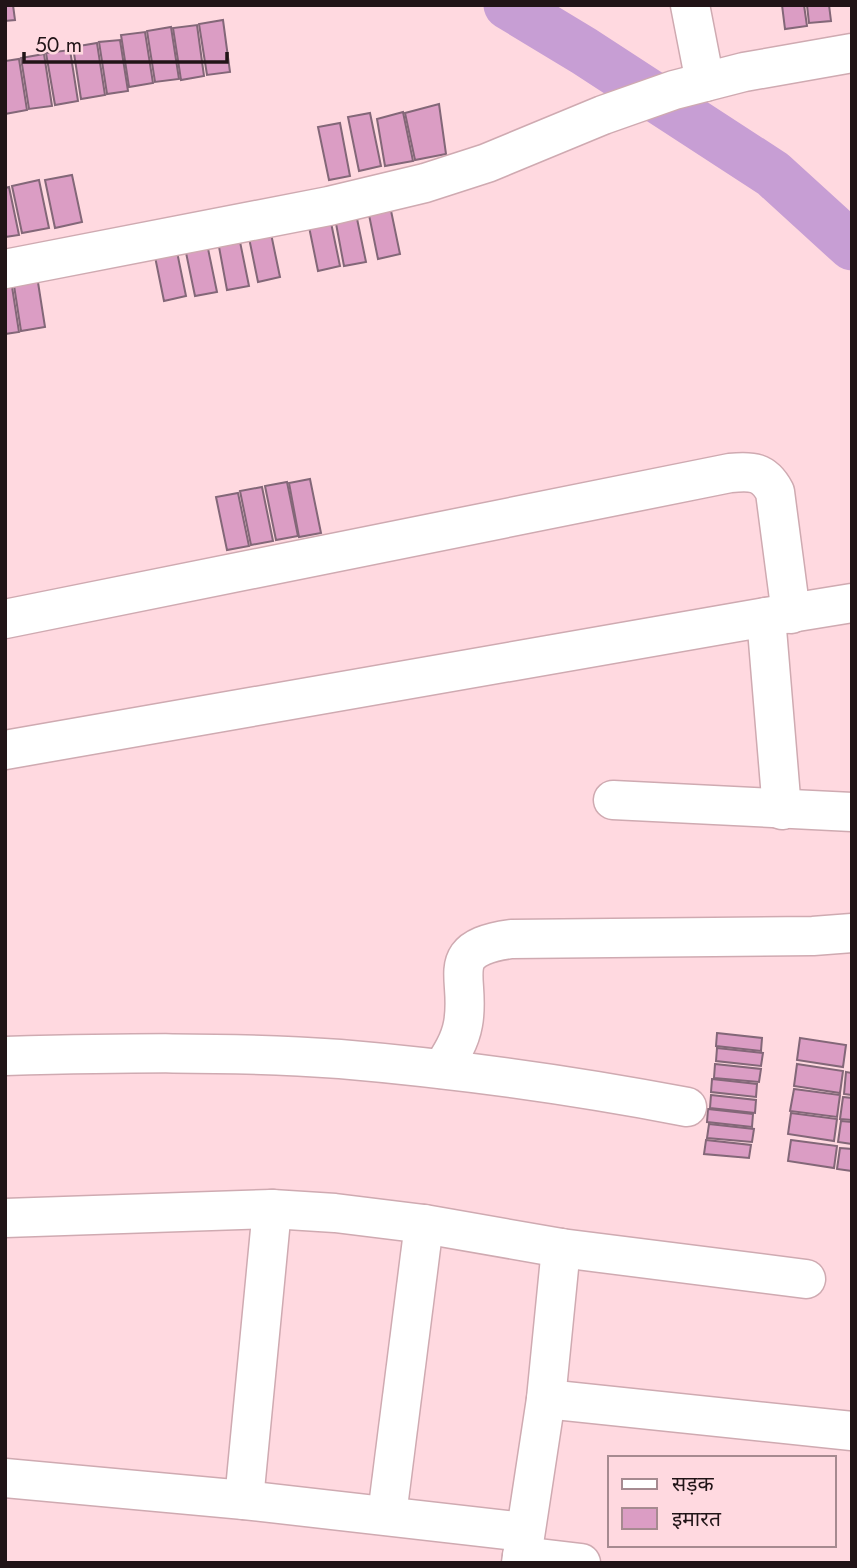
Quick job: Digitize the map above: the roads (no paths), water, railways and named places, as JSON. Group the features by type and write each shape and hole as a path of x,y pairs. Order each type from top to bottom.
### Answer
{"street":[{"path":"690,5 690,86"},
{"path":"5,269 329,206 425,183 487,163 603,115 690,86 744,72 852,53"},
{"path":"5,619 730,472 753,471 768,478 775,492 782,810"},
{"path":"5,750 852,603"},
{"path":"613,800 782,810 852,811"},
{"path":"442,1069 457,1044 463,1022 464,963 469,954 485,944 511,939 813,936 852,933"},
{"path":"5,1056 338,1059 574,1085 687,1107"},
{"path":"5,1218 272,1209 424,1224 561,1248 806,1279"},
{"path":"244,1500 272,1209"},
{"path":"387,1515 424,1224"},
{"path":"523,1550 546,1399 561,1248"},
{"path":"546,1399 852,1432"},
{"path":"5,1478 387,1515 581,1563"}],"waterway":[{"path":"508,5 773,174 852,246"}]}
